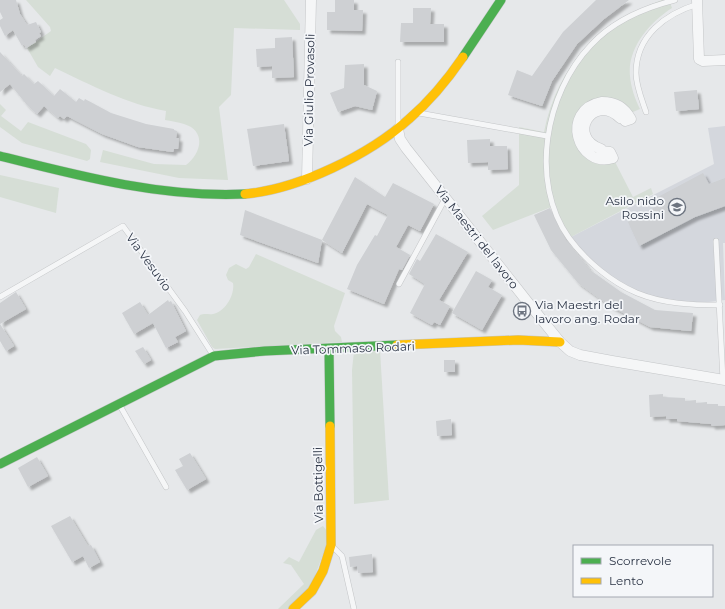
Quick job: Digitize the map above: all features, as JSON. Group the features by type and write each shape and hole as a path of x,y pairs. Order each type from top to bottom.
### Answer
{"street":[{"name":"Via Giulio Provasoli","path":"307,179 311,0"},
{"path":"0,156 124,184 199,193 221,194 264,191 307,179 366,150 398,129 416,113 442,85 501,0"},
{"path":"697,2 699,59 703,61 725,60"},
{"path":"602,102 617,104 624,108 631,119 626,121 623,116 620,118 607,109 594,112 588,117 584,130 586,137 589,143 601,149 601,151 610,152 613,158 608,159 596,157 586,150 579,140 576,124 579,117 590,106 602,102"},
{"name":"Via Maestri del lavoro","path":"398,129 400,139 560,342"},
{"name":"Via Tommaso Rodari","path":"0,464 214,356 265,351 518,340 560,342"},
{"path":"560,342 570,351 580,355 724,380"},
{"name":"Via Bottigelli","path":"293,609 312,591 323,571 331,544 329,348"}],"lane":[{"path":"675,0 641,10 626,18 591,44 567,77 551,117 547,136 549,186 554,204 569,238 588,259 605,274 638,293 669,303 720,305"},
{"path":"646,112 638,87 636,74 641,51 648,38 661,22 676,12 697,2"},
{"path":"398,62 398,129"},
{"path":"416,113 547,136"},
{"name":"Via Maestri del lavoro","path":"399,284 446,197"},
{"name":"Via Vesuvio","path":"0,297 123,226 185,311 214,356"},
{"path":"716,241 724,380"},
{"path":"119,404 166,487"},
{"path":"331,544 342,556 354,609"}],"shaded area":[{"path":"26,0 284,0 300,24 300,30 234,28 231,95 219,107 228,180 179,178 100,162 103,150 154,164 186,165 198,149 199,137 191,127 182,123 165,120 166,111 123,99 55,68 50,76 38,67 27,48 51,31 50,27"},
{"path":"662,0 669,0 672,8 648,28 636,46 632,56 630,66 631,85 640,109 628,114 590,106 585,150 613,158 633,197 651,188 653,194 569,238 554,206 493,230 482,216 519,185 519,127 544,132 559,86 571,66 585,49 601,34 619,21 639,9"},
{"path":"0,104 6,110 1,116 21,131 28,122 86,144 91,150 90,159 87,161 22,143 0,127"},
{"name":"Asilo nido Rossini","path":"725,126 725,243 723,243 725,300 685,305 638,293 599,270 569,238 714,164 708,128"},
{"path":"0,175 59,188 56,213 0,197"},
{"path":"256,254 345,293 334,326 335,331 341,337 342,342 215,349 212,347 197,320 200,315 217,313 225,306 231,298 233,288 233,283 228,280 226,275 229,268 236,264 246,269 249,267"},
{"path":"380,350 389,500 354,504 352,370 354,351"},
{"path":"323,526 327,531 329,538 310,589 288,609 278,609 304,584 291,565 283,563 289,557 299,562 316,530"}],"building":[{"path":"0,0 16,0 20,14 27,25 36,22 41,32 39,33 41,36 35,40 36,42 26,48 24,44 22,46 13,30 5,36 0,26 0,20 3,18 0,12"},
{"path":"335,0 354,0 354,10 363,10 362,31 327,30 327,12 335,12"},
{"path":"596,0 629,0 604,19 577,44 552,81 542,106 508,95 517,70 532,76 563,32"},
{"path":"413,8 431,8 430,24 444,24 444,42 400,42 401,23 413,23"},
{"path":"292,37 294,77 272,78 272,66 257,67 256,49 275,48 275,38"},
{"path":"0,52 22,76 24,74 34,84 38,81 54,96 60,89 76,102 79,98 84,101 85,99 111,113 146,124 174,129 177,131 176,138 179,138 178,149 174,149 173,152 138,147 102,134 67,116 64,119 60,116 58,118 44,106 37,114 27,105 10,84 0,92"},
{"path":"364,64 364,85 377,91 372,110 355,106 338,112 330,93 344,88 345,65"},
{"path":"697,90 699,109 676,111 674,92"},
{"path":"284,124 289,161 253,166 247,129"},
{"path":"490,139 490,146 507,146 508,169 488,170 488,162 468,163 467,140"},
{"path":"703,173 709,184 725,178 725,206 695,217 639,246 628,222 659,205 656,198"},
{"path":"355,177 385,197 393,183 434,204 420,231 408,225 396,247 410,255 402,270 399,269 384,304 347,289 357,265 375,235 377,236 388,215 367,204 342,253 322,240"},
{"path":"550,208 566,240 590,270 621,292 655,310 693,313 691,331 650,327 610,306 578,283 551,250 534,215"},
{"path":"245,210 322,240 318,263 240,235"},
{"path":"436,234 468,252 439,300 450,306 440,325 434,322 432,325 410,313 425,284 409,274 417,259 420,261"},
{"path":"476,271 492,280 488,287 502,295 482,330 452,313"},
{"path":"16,292 26,309 0,324 0,303"},
{"path":"168,300 169,302 171,301 186,331 175,337 178,342 166,348 153,323 134,334 122,313 140,302 148,315"},
{"path":"0,324 14,346 6,351 0,341"},
{"path":"143,347 151,360 144,364 135,351"},
{"path":"444,360 455,360 455,372 444,372"},
{"path":"663,394 663,397 685,398 685,401 696,400 696,403 707,402 707,404 718,404 718,406 725,406 725,425 712,426 711,424 677,421 677,419 666,419 666,416 650,417 649,395"},
{"path":"451,419 452,435 437,436 436,421"},
{"path":"190,453 206,479 187,490 175,470 183,466 179,459"},
{"path":"37,457 48,476 28,487 18,468"},
{"path":"70,516 88,546 91,545 100,562 89,568 83,556 72,562 51,526"},
{"path":"372,554 373,572 358,573 357,566 350,567 349,557"}],"traffic: fast":[{"path":"463,57 501,0"},
{"path":"0,156 91,178 152,189 183,193 245,194"},
{"path":"0,464 214,356 265,351 397,345"},
{"path":"329,349 330,426"}],"traffic: slow":[{"path":"245,194 266,191 310,178 354,157 374,145 393,132 424,105 445,82 463,57"},
{"path":"397,345 518,340 560,342"},
{"path":"293,609 312,591 323,571 331,545 330,426"}],"place":[{"name":"Asilo nido Rossini","path":"677,207"},
{"name":"Via Maestri del lavoro ang. Rodar","path":"522,311"}]}
